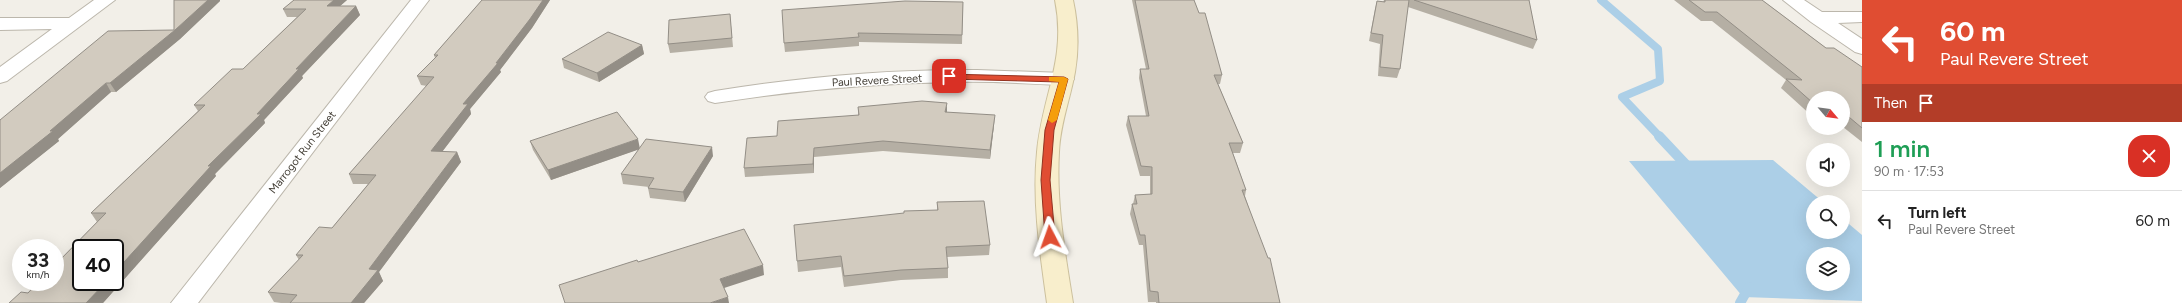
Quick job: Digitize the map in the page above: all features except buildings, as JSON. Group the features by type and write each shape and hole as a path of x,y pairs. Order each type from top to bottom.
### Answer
{"street":[{"path":"0,77 106,0"},
{"name":"Marrogot Run Street","path":"184,303 420,0"},
{"path":"1060,303 1050,237 1046,180 1050,130 1064,79 1068,34 1064,0"},
{"path":"1792,0 1862,48"},
{"path":"1817,18 1862,17"},
{"path":"0,24 71,24"},
{"name":"Paul Revere Street","path":"714,97 765,89 858,80 949,76 1064,79"}],"water":[{"path":"1773,160 1815,195 1806,195 1806,239 1850,239 1850,225 1862,235 1862,301 1743,297 1629,161"}],"waterway":[{"path":"1601,0 1658,49 1660,81 1622,97 1660,137"},
{"path":"1659,136 1690,169"},
{"path":"1740,303 1749,287"}],"slow traffic":[{"path":"1052,79 1064,79 1052,120"}],"route":[{"path":"949,76 1064,79 1050,130 1046,180 1050,237"}]}
